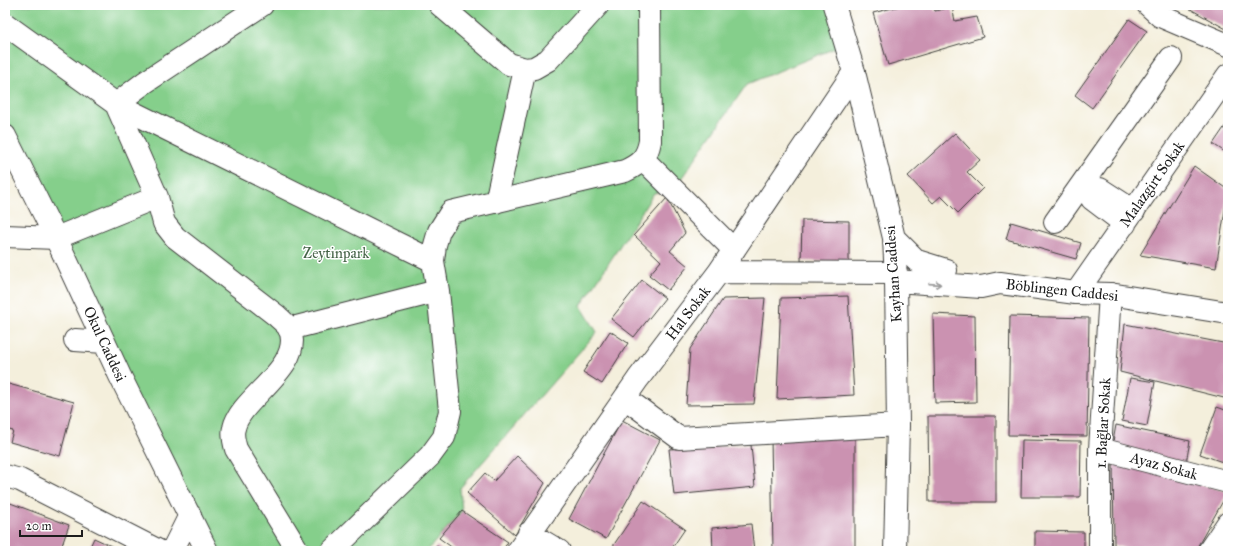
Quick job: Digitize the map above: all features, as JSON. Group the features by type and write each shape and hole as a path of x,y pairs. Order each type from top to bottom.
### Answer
{"street":[{"path":"116,104 144,83 262,5"},
{"path":"440,5 509,64 525,69 534,68 548,60 598,5"},
{"path":"332,551 430,456 444,437 450,411 438,291 433,261 434,245 439,230 451,212 625,171 644,160 648,152 650,141 649,5"},
{"name":"Kayhan Caddesi","path":"834,5 854,72 894,238 896,273 898,425 896,551"},
{"path":"1148,5 1160,16 1228,45"},
{"path":"5,24 116,104 433,261"},
{"path":"1054,222 1086,187 1170,58"},
{"path":"496,202 525,69"},
{"name":"Hal Sokak","path":"524,542 638,379 719,272 854,72"},
{"name":"Malazgirt Sokak","path":"1076,293 1228,75"},
{"path":"116,104 157,197 164,222 175,237 190,251 277,316 290,329 291,343 289,355 282,367 238,417 234,427 234,438 236,449 298,551"},
{"name":"Okul Caddesi","path":"5,136 56,238 104,342 208,551"},
{"path":"644,160 734,250"},
{"path":"1086,187 1100,189 1129,217"},
{"path":"5,236 56,238 157,197"},
{"path":"894,238 917,261 946,270"},
{"path":"719,272 896,273 946,270 982,272 1000,283"},
{"name":"Böblingen Caddesi","path":"896,273 981,287 1000,283 1076,293 1110,294 1228,313"},
{"path":"290,329 438,291"},
{"name":"1. Bağlar Sokak","path":"1100,551 1100,449 1110,294"},
{"path":"75,340 104,342"},
{"path":"625,398 679,438 898,425"},
{"name":"Ayaz Sokak","path":"1100,449 1228,482"},
{"path":"5,476 20,480 159,551"},
{"path":"172,551 190,516"},
{"path":"1208,551 1228,523"},
{"path":"524,542 559,551"}],"green space":[{"name":"Zeytinpark","path":"5,5 834,5 845,44 747,84 674,189 654,193 581,306 597,332 460,488 462,511 427,551 207,551 5,136"}],"building":[{"path":"904,5 933,5 935,11 952,7 955,21 977,17 983,37 888,65 873,13"},
{"path":"1183,5 1228,5 1228,30"},
{"path":"1129,19 1147,31 1092,108 1075,95"},
{"path":"1228,122 1228,154 1213,144"},
{"path":"955,133 980,160 967,172 983,188 958,213 941,196 933,203 908,176"},
{"path":"1194,166 1228,190 1216,268 1140,255"},
{"path":"667,198 685,233 670,251 688,266 668,290 649,275 661,261 634,235"},
{"path":"802,220 849,221 849,262 801,261"},
{"path":"1011,222 1081,243 1076,259 1006,239"},
{"path":"642,280 665,298 634,337 611,319"},
{"path":"848,296 854,395 777,399 781,298"},
{"path":"765,298 754,404 686,405 690,349 723,299"},
{"path":"933,314 975,316 976,402 935,403"},
{"path":"1010,316 1089,318 1087,436 1008,435"},
{"path":"1125,324 1228,344 1228,399 1120,372"},
{"path":"610,331 628,343 602,384 583,372"},
{"path":"1130,378 1155,382 1147,426 1122,421"},
{"path":"5,383 74,402 60,456 10,442 13,431 5,429"},
{"path":"1217,407 1228,411 1228,464 1200,454"},
{"path":"928,416 996,416 996,502 929,502"},
{"path":"622,420 660,440 606,539 569,519"},
{"path":"1116,425 1190,441 1186,463 1112,447"},
{"path":"855,435 855,549 773,551 771,438"},
{"path":"1022,440 1081,441 1080,497 1021,497"},
{"path":"751,445 755,487 674,495 669,449"},
{"path":"517,456 545,483 515,535 467,493 485,473 494,481"},
{"path":"1113,459 1228,492 1195,551 1133,551 1114,545"},
{"path":"5,501 69,525 60,551 5,551"},
{"path":"643,501 685,529 670,551 620,551 613,546"},
{"path":"462,511 508,542 502,551 457,551 439,538"},
{"path":"751,524 754,551 713,551 712,528"},
{"path":"1035,531 1084,532 1084,551 1035,551"},
{"path":"94,538 122,551 88,551"},
{"path":"1228,543 1228,551 1222,551"},
{"path":"437,546 442,551 433,551"}]}
